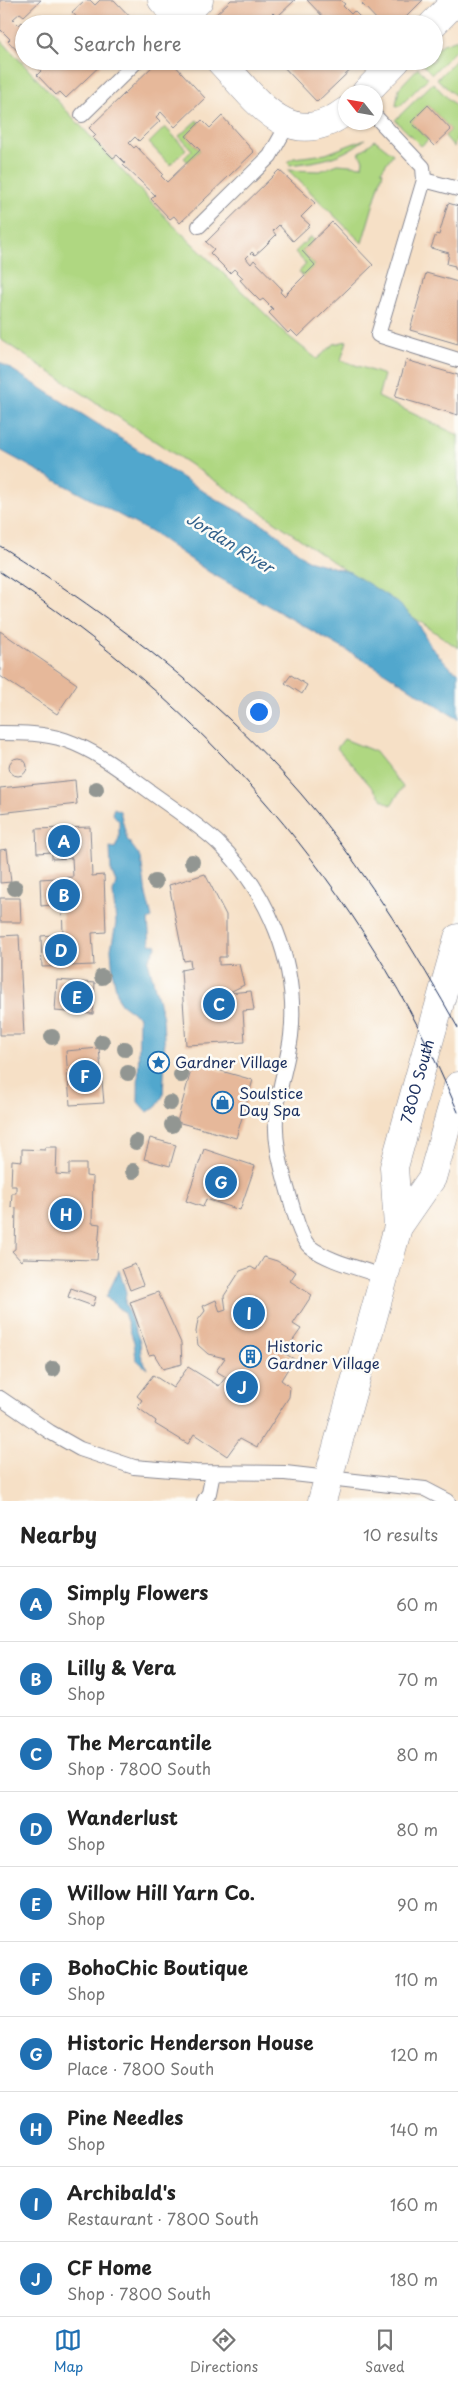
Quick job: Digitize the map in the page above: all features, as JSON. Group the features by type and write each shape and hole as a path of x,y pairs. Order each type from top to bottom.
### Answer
{"main road":[{"path":"178,15 199,0"},
{"path":"442,15 457,0"},
{"path":"228,70 268,112 288,124 306,128 316,127 330,122 338,116"},
{"path":"373,85 387,70"},
{"name":"7800 South","path":"398,1227 394,1167 458,938"},
{"name":"7800 South","path":"325,1490 398,1227 432,1178 458,1086"}],"lane":[{"path":"82,115 128,70"},
{"path":"199,226 270,156 288,124"},
{"path":"383,125 423,168 424,180 378,335 458,360"},
{"path":"424,180 458,190"},
{"path":"0,733 63,740 96,754 202,830 224,850 242,874 268,911 277,930 288,976 292,1006 291,1036 275,1127 282,1168 297,1223 308,1246 333,1259 384,1277"},
{"path":"0,1398 65,1440 101,1457 134,1467 213,1472 285,1473 325,1490 425,1489 448,1501"},
{"path":"204,1501 209,1493 213,1472"}],"green space":[{"path":"0,39 15,55 15,70 29,70 170,222 287,335 317,359 334,344 347,341 341,360 384,375 378,397 458,435 458,648 232,492 0,339"},
{"path":"458,39 458,48 443,63 443,44"},
{"path":"458,58 458,98 437,79"},
{"path":"416,70 420,70 428,78 400,106 396,106 399,88"},
{"path":"428,70 436,70 432,74"},
{"path":"433,83 458,109 458,135 454,147 445,136 451,130 428,105 411,122 428,140 421,146 395,120"},
{"path":"197,120 199,123 186,136 200,150 188,162 184,158 192,150 179,136"},
{"path":"165,127 186,149 170,165 149,143"},
{"path":"365,139 347,151 329,158 290,165 287,162 294,158 326,154"},
{"path":"375,140 393,154 381,171 383,172 362,243 288,170 320,171 338,164 362,166 363,160 359,153"},
{"path":"310,237 313,240 302,251 315,265 304,277 299,272 306,264 295,252"},
{"path":"344,739 374,751 403,787 391,805 384,801 337,748"}],"water":[{"name":"Jordan River","path":"0,362 214,498 271,529 307,560 350,572 397,602 417,621 431,647 452,669 458,672 458,719 381,670 209,572 154,534 0,450"},
{"path":"114,808 120,811 127,839 141,858 146,894 152,918 148,920 150,944 157,945 148,961 163,1018 165,1056 163,1096 155,1108 147,1112 138,1102 139,1017 119,1002 113,975 111,949 116,923 113,893 116,882 111,870 110,847 115,848 119,838 119,821 112,813"},
{"path":"119,1270 126,1292 125,1303 140,1342 141,1355 147,1369 136,1359 134,1342 124,1313 106,1297"}],"building":[{"path":"0,0 41,0 25,15 20,13 15,15 13,19 15,21 15,48 8,41 10,39 1,30 0,32"},
{"path":"85,0 90,0 95,5 100,0 114,0 128,15 75,15 72,12"},
{"path":"231,0 295,0 279,15 273,13 271,15 215,15"},
{"path":"307,0 340,0 351,14 354,11 358,15 321,15"},
{"path":"366,0 423,0 408,15 372,15 362,4"},
{"path":"96,70 66,98 60,92 56,95 37,75 41,71"},
{"path":"149,70 179,70 205,98 175,127 161,112 156,117 160,121 139,141 135,137 129,143 134,148 136,146 163,174 161,176 167,182 200,150 186,136 202,120 210,128 222,116 254,152 180,223 174,216 170,219 151,199 155,195 123,165 125,163 117,155 113,158 93,138 96,135 89,128"},
{"path":"287,70 351,70 317,102"},
{"path":"428,105 451,130 434,146 411,122"},
{"path":"279,170 315,203 301,217 310,225 293,241 279,225 273,231 276,235 263,248 255,255 252,252 246,258 251,264 254,260 282,289 280,292 284,296 315,265 302,251 332,222 373,265 298,337 291,330 288,333 269,313 273,309 263,299 260,301 250,291 240,280 243,278 234,269 230,273 210,253 214,249 206,242"},
{"path":"448,203 458,206 458,270 455,269 455,266 447,264 449,253 431,248 436,234 439,235"},
{"path":"426,273 458,282 458,344 410,330"},
{"path":"406,360 458,375 458,415 395,397"},
{"path":"0,631 77,684 57,714 0,676"},
{"path":"291,675 307,685 302,694 285,683"},
{"path":"18,758 26,763 27,767 22,775 18,776 10,771 9,767 14,759"},
{"path":"75,780 77,804 0,813 0,788"},
{"path":"90,827 92,876 104,875 106,932 92,933 94,965 42,967 41,936 63,934 62,904 41,906 40,879 73,877 72,858 52,859 52,852 37,853 36,829"},
{"path":"7,849 11,882 0,883 0,850"},
{"path":"205,874 226,915 226,957 219,957 219,965 239,964 244,985 228,993 251,991 254,1010 243,1011 245,1042 186,1045 181,970 191,968 190,960 184,961 169,885"},
{"path":"0,898 20,898 21,922 0,922"},
{"path":"19,935 24,1035 0,1035 0,936"},
{"path":"57,980 95,983 93,1014 55,1011"},
{"path":"99,1048 104,1103 70,1105 66,1051"},
{"path":"193,1063 253,1080 236,1138 177,1122"},
{"path":"150,1138 176,1145 170,1166 144,1159"},
{"path":"46,1147 57,1147 56,1174 69,1175 69,1164 86,1164 86,1176 93,1177 92,1223 100,1224 97,1260 23,1258 21,1261 12,1251 15,1249 16,1208 11,1207 12,1193 16,1193 16,1186 11,1186 12,1160 22,1161 22,1149 45,1150"},
{"path":"204,1149 255,1166 240,1210 206,1199 203,1207 186,1201"},
{"name":"Historic Gardner Village","path":"264,1257 277,1261 296,1272 290,1281 312,1295 293,1324 301,1329 284,1353 294,1359 281,1380 290,1387 289,1397 257,1447 240,1438 227,1456 194,1434 188,1444 155,1424 156,1421 137,1407 142,1400 137,1396 153,1375 173,1388 188,1367 219,1386 226,1377 216,1371 225,1358 208,1354 198,1345 196,1332 198,1320 205,1311 203,1306 216,1300 220,1312 226,1310 224,1296 240,1271 251,1267 256,1270"},
{"path":"135,1264 143,1285 130,1290 122,1269"},
{"path":"71,1288 96,1297 93,1306 68,1297"},
{"path":"158,1292 181,1343 182,1364 163,1369 154,1354 149,1355 130,1302"}],"tram line":[{"path":"0,546 44,574 129,635 209,701 247,736 317,813 356,864 426,972 458,1028"},
{"path":"0,572 74,624 144,681 209,742 270,808 325,877 375,951 420,1030 458,1112"}],"place":[{"name":"Simply Flowers","path":"64,841"},
{"name":"Lilly & Vera","path":"64,895"},
{"name":"Wanderlust","path":"61,950"},
{"name":"Willow Hill Yarn Co.","path":"77,997"},
{"name":"The Mercantile","path":"219,1004"},
{"name":"Gardner Village","path":"159,1063"},
{"name":"BohoChic Boutique","path":"85,1076"},
{"name":"Soulstice Day Spa","path":"223,1103"},
{"name":"Historic Henderson House","path":"221,1182"},
{"name":"Pine Needles","path":"66,1214"},
{"name":"Archibald's","path":"249,1313"},
{"name":"Historic Gardner Village","path":"251,1356"},
{"name":"CF Home","path":"242,1387"}]}
